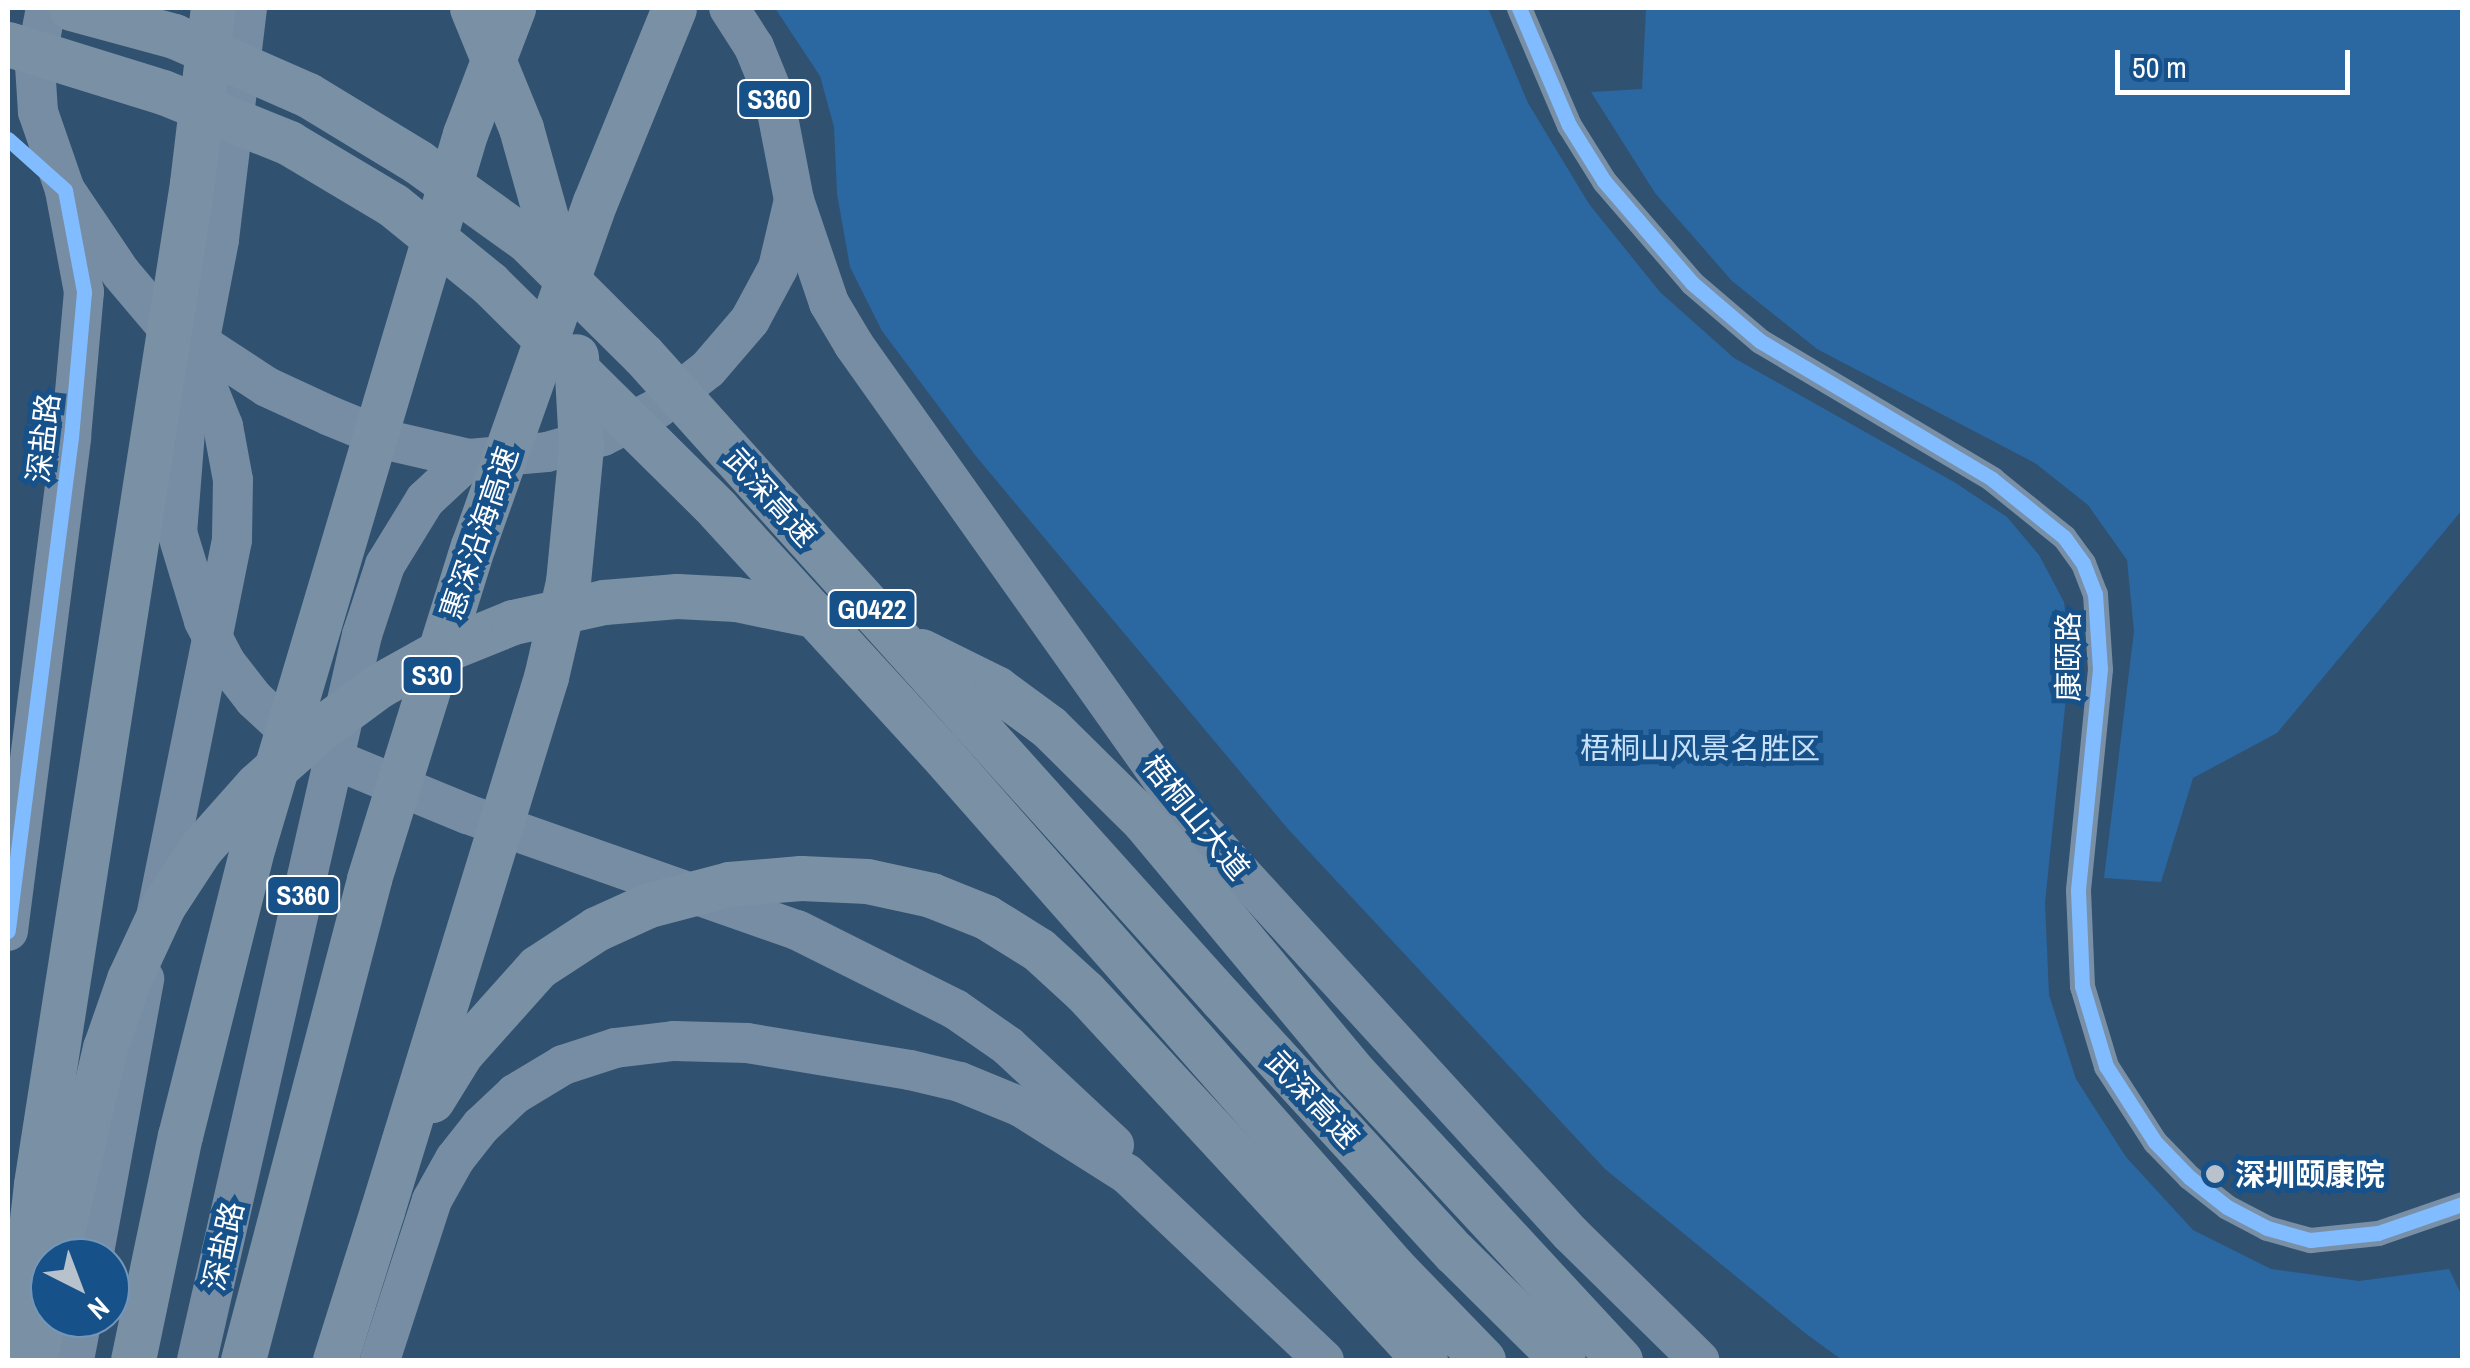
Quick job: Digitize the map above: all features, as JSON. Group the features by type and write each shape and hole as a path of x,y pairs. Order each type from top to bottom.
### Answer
{"highway":[{"name":"武深高速","path":"70,8 174,36 308,94 418,162 527,240 643,355 1221,998 1454,1252 1562,1360"},
{"path":"16,1360 36,1184 192,184 213,8"},
{"path":"335,1360 546,677 568,582 578,496 579,388 560,263 521,128 472,8"},
{"path":"133,1360 180,1136 253,846 460,153 512,8"},
{"name":"惠深沿海高速","path":"244,1360 369,878 472,546 595,202 674,8"},
{"name":"武深高速","path":"8,44 163,92 289,143 393,205 489,283 718,510 938,750 1394,1268 1483,1360"},
{"path":"60,1238 84,1131 123,996 163,906 201,848 257,785 320,729 380,686 439,652 514,622 604,602 677,596 736,599 867,630 938,658 996,688 1049,727 1144,821 1355,1074 1620,1360"},
{"path":"382,1211 428,1107 461,1053 538,967 596,928 650,905 730,884 801,878 867,882 931,896 986,918 1039,950 1140,1049 1424,1360"}],"main road":[{"name":"深盐路","path":"8,931 81,344 84,292 64,190 38,112 35,66 46,8"},
{"path":"248,8 219,240 188,406 178,494 177,532 190,584 226,663 254,699 283,726 332,758 467,814 798,930 902,979 1008,1046 1112,1142 1212,1252"},
{"name":"深盐路","path":"156,311 209,352 267,387 391,442 469,459 547,452 604,436 658,408 708,369 750,320 778,268 794,200 774,96 754,47 729,8"},
{"name":"深盐路","path":"64,190 121,273 198,364 223,426 233,480 232,540 175,813 97,1238"},
{"name":"梧桐山大道","path":"794,200 829,302 854,345 1186,813 1571,1234 1699,1360"},
{"name":"深盐路","path":"197,1360 362,634 385,565 425,500 469,459"},
{"path":"380,1360 414,1244 455,1159 515,1094 563,1065 615,1048 674,1041 746,1044 894,1066 960,1082 1021,1106 1127,1174 1324,1360"}],"street":[{"name":"康颐路","path":"1519,8 1539,63 1578,139 1646,234 1692,283 1774,350 1992,478 2064,537 2083,563 2095,594 2100,669 2078,890 2082,986 2106,1066 2154,1142 2188,1177 2227,1207 2267,1228 2310,1240 2378,1233 2462,1204"}],"green space":[{"name":"梧桐山风景名胜区","path":"775,8 1488,8 1528,103 1589,204 1660,292 1734,358 1954,482 2007,517 2039,555 2064,602 2070,658 2045,903 2049,995 2076,1079 2126,1157 2193,1230 2271,1269 2359,1281 2449,1269 2462,1296 2462,1360 1842,1360 1805,1333 1605,1169 1288,829 975,455 882,331 850,267 837,194 834,127 820,76"},
{"path":"1646,8 2462,8 2462,510 2277,733 2193,778 2161,882 2104,878 2134,631 2127,560 2088,505 2035,463 1817,349 1732,281 1655,193 1591,92 1642,89"}],"cycle path":[{"path":"1519,8 1569,125 1604,181 1692,283 1760,341 1992,479 2064,537 2083,563 2095,594 2100,669 2078,890 2082,986 2106,1066 2155,1142 2189,1177 2227,1207 2267,1228 2310,1240 2378,1233 2462,1204"},
{"path":"8,139 65,190 84,292 71,437 8,931"}],"place":[{"name":"深圳颐康院","path":"2215,1174"}]}
